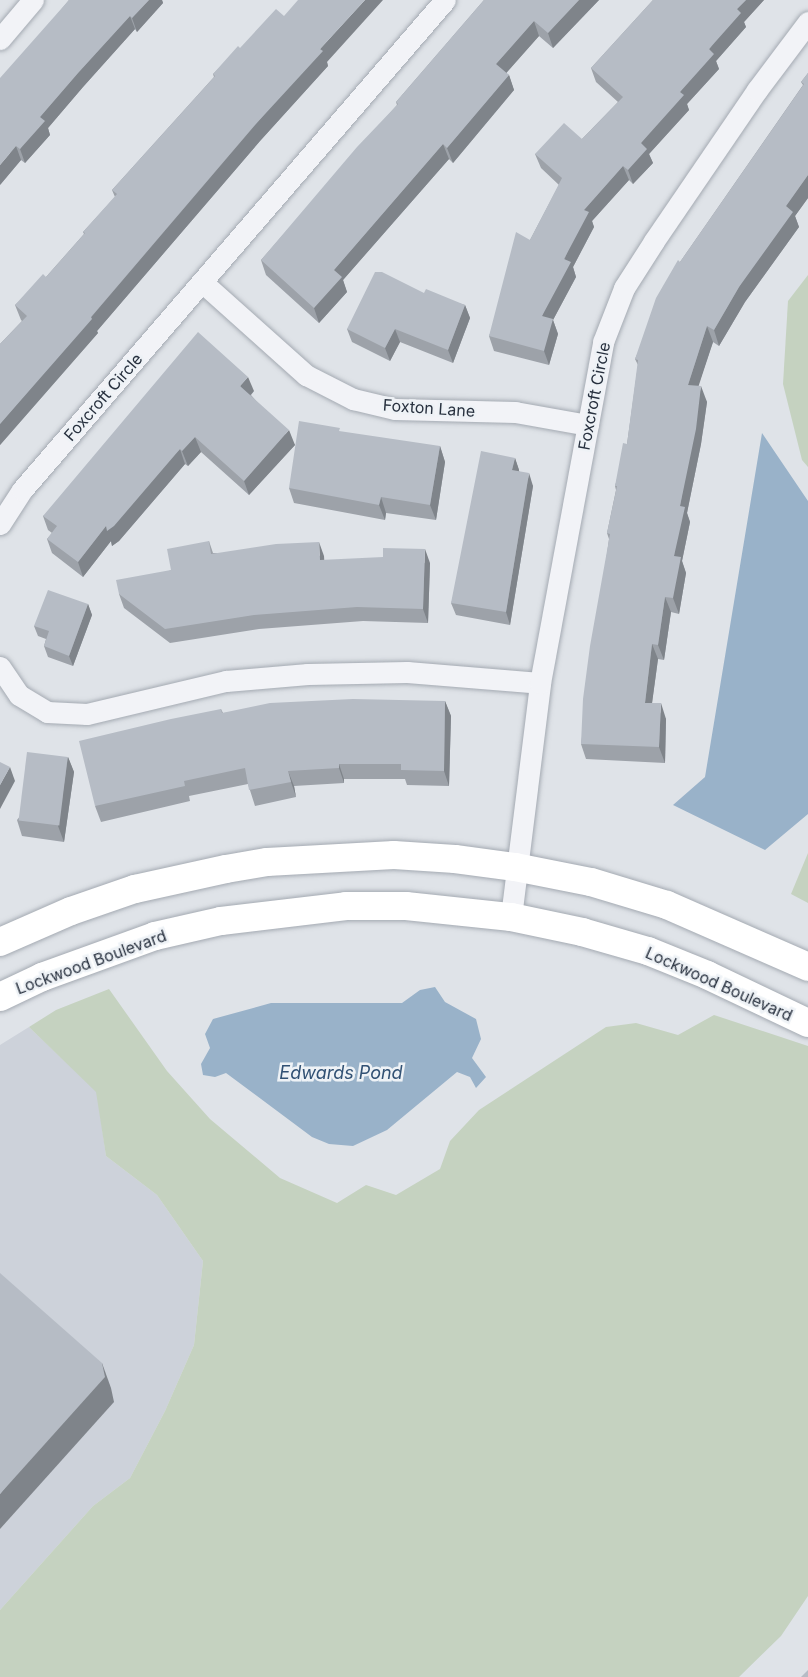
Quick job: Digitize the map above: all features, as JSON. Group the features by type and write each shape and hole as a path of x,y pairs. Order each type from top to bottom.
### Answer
{"main road":[{"path":"0,942 71,910 135,889 267,862 393,855 455,859 515,867 591,882 667,905 808,967"},
{"name":"Lockwood Boulevard","path":"0,997 42,977 155,936 221,921 362,906 417,907 511,917 582,932 648,951 707,975 808,1023"}],"street":[{"path":"1,36 33,0"},
{"name":"Foxcroft Circle","path":"0,524 22,490 445,0"},
{"name":"Foxcroft Circle","path":"511,917 515,867 540,683 603,342 624,288 757,90 808,22"},
{"name":"Foxton Lane","path":"202,282 306,375 353,399 395,409 515,412 588,425"},
{"path":"0,667 20,695 47,712 77,714 87,714 226,681 308,674 406,672 540,683"}],"shaded area":[{"path":"29,1027 97,1092 106,1156 157,1195 203,1261 194,1345 165,1411 130,1478 93,1506 0,1610 0,1045"}],"green space":[{"path":"808,275 808,467 802,460 783,384 788,301"},
{"path":"808,853 808,903 791,894"},
{"path":"109,989 167,1071 210,1119 280,1178 337,1203 366,1185 396,1195 440,1169 450,1141 479,1110 606,1027 636,1023 678,1035 714,1015 808,1046 808,1596 781,1636 739,1677 0,1677 0,1610 93,1506 130,1478 165,1411 194,1345 203,1261 157,1195 106,1156 96,1092 29,1027 56,1010"}],"water":[{"path":"762,433 808,501 808,814 765,850 673,805 705,777"},
{"name":"Edwards Pond","path":"435,987 445,1002 476,1019 481,1039 472,1058 486,1077 476,1088 470,1077 457,1072 387,1130 353,1146 329,1144 312,1137 226,1073 215,1077 203,1075 201,1064 210,1048 205,1034 213,1019 271,1003 402,1003 420,990"}],"building":[{"path":"69,0 149,0 132,18 130,16 78,73 40,117 45,121 20,149 16,146 0,165 0,78"},
{"path":"298,0 365,0 320,49 323,51 254,126 91,317 92,319 0,424 0,344 27,316 15,305 43,274 46,277 85,233 83,232 117,194 112,190 215,76 213,74 238,46 240,48 276,9 284,16"},
{"path":"484,0 579,0 548,33 534,21 496,64 509,75 447,148 443,144 334,270 342,277 314,308 261,260 357,147 398,104 396,102"},
{"path":"653,0 746,0 737,9 741,13 709,49 714,54 680,92 684,95 641,143 647,149 628,170 623,166 584,210 589,212 564,259 571,262 542,316 553,319 544,351 489,336 516,232 530,240 562,178 535,154 564,123 582,139 623,97 591,68"},
{"path":"808,73 808,175 786,206 793,212 739,287 714,330 707,326 688,385 701,386 696,429 680,506 685,507 674,556 681,557 673,598 665,597 658,645 652,644 645,703 661,703 659,747 581,744 583,699 590,646 610,534 607,533 617,486 615,486 623,443 627,444 638,360 635,359 656,298 678,260 680,262 804,84 801,82"},
{"path":"375,272 382,272 424,293 426,289 465,305 448,350 395,329 385,348 347,329"},
{"path":"198,332 248,377 240,386 289,430 244,481 195,437 182,451 180,449 114,526 107,531 106,526 78,562 47,539 57,526 43,516"},
{"path":"299,421 340,428 339,431 440,446 430,505 381,497 379,505 289,488"},
{"path":"481,451 515,458 512,470 529,473 506,612 451,603"},
{"path":"209,541 211,554 276,544 319,542 320,560 383,557 383,548 425,549 423,609 357,607 254,615 165,629 119,594 116,580 171,570 167,549"},
{"path":"48,590 88,604 69,656 44,646 49,631 34,626"},
{"path":"353,699 445,701 444,771 401,770 401,764 339,764 339,768 288,771 291,782 249,790 245,768 184,781 185,786 95,806 79,741 221,709 222,713 270,703"},
{"path":"27,752 68,757 59,825 19,820"},
{"path":"0,762 10,767 0,785"},
{"path":"0,1273 102,1363 105,1377 0,1494"},
{"path":"808,1670 808,1677 801,1677"}]}
